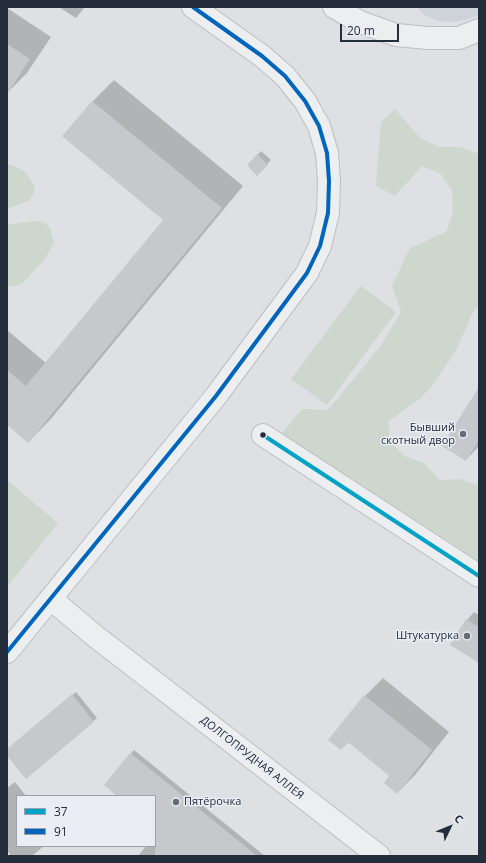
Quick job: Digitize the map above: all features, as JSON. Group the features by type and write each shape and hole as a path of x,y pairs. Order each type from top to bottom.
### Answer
{"street":[{"path":"7,652 216,396 307,273 320,246 328,213 329,181 327,153 319,126 305,101 285,76 262,56 193,7"},
{"path":"334,7 360,22 396,35 428,38 459,38 479,30"},
{"path":"263,435 479,576"},
{"name":"ДОЛГОПРУДНАЯ АЛЛЕЯ","path":"51,599 108,646 379,856"}],"shaded area":[{"path":"417,7 479,7 479,15 454,22 439,21 424,15"},
{"path":"395,109 420,138 439,147 460,147 479,154 479,304 471,316 456,351 433,384 421,398 389,421 389,440 404,456 424,463 440,480 460,479 479,486 479,562 281,434 302,409 328,410 382,344 401,312 392,286 410,248 446,232 453,213 452,190 440,173 422,166 395,196 376,186 381,122"},
{"path":"9,164 25,172 33,183 35,190 30,200 7,209 7,165"},
{"path":"34,221 45,222 50,228 54,243 44,260 22,284 9,286 7,285 7,225"},
{"path":"361,286 396,312 327,405 291,379"},
{"path":"7,480 58,523 7,587"}],"building":[{"path":"7,44 30,59 7,94"},
{"path":"92,101 222,208 28,443 7,425 7,370 26,386 163,220 62,136"},
{"path":"257,154 268,165 257,176 247,165"},
{"path":"479,387 479,440 466,461 442,446"},
{"name":"Штукатурка","path":"466,619 479,627 479,663 450,645"},
{"path":"72,694 94,722 26,779 7,756 7,749"},
{"path":"364,695 432,750 397,794 384,783 389,776 348,742 341,750 328,740"},
{"path":"130,753 257,856 155,856 156,795 116,795 104,785"}],"transit line":[{"name":"91","path":"7,652 216,396 307,273 320,246 328,213 329,181 327,153 319,126 305,101 285,76 262,56 193,7"},
{"name":"37","path":"263,435 479,576"}],"place":[{"name":"Бывший скотный двор","path":"463,434"},
{"name":"Штукатурка","path":"467,636"},
{"name":"Пятёрочка","path":"176,802"}]}
